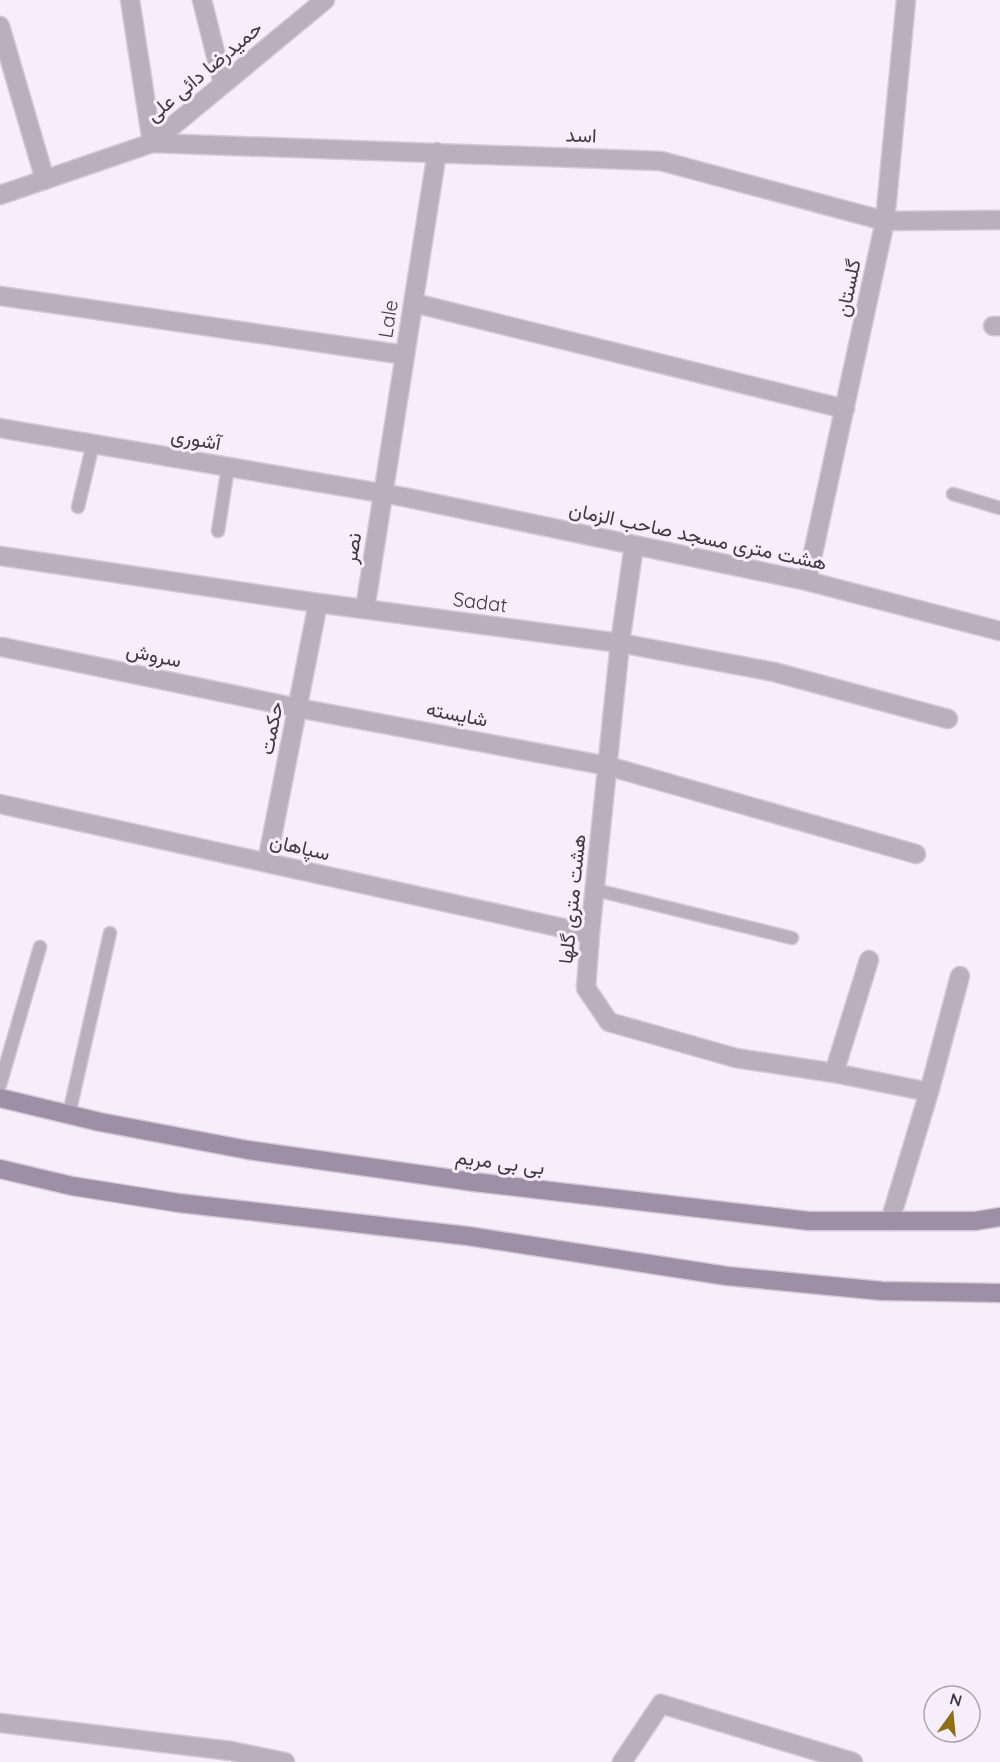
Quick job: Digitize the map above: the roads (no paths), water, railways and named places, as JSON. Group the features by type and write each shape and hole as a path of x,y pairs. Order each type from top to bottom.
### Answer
{"street":[{"path":"130,0 152,143"},
{"path":"202,0 224,84"},
{"name":"حمیدرضا دائی علی","path":"0,195 152,143 325,0"},
{"name":"گلستان","path":"807,581 885,220 906,0"},
{"path":"0,26 45,180"},
{"name":"اسد","path":"152,143 662,161 885,220 1000,220"},
{"name":"Lale","path":"384,494 437,152"},
{"path":"0,296 405,354"},
{"path":"414,303 844,409"},
{"name":"آشوری","path":"0,428 384,494"},
{"name":"هشت متری مسجد صاحب الزمان","path":"384,494 807,581 1000,631"},
{"name":"نصر","path":"365,609 384,494"},
{"name":"هشت متری گلها","path":"634,545 620,643 586,988 609,1022 736,1058 834,1073 929,1092"},
{"name":"Sadat","path":"0,556 318,603 620,643 774,672 948,719"},
{"name":"حکمت","path":"267,862 318,603"},
{"name":"سروش","path":"2,647 298,708"},
{"name":"شایسته","path":"298,708 608,766 916,854"},
{"name":"سپاهان","path":"0,804 590,934"},
{"path":"834,1073 869,960"},
{"path":"890,1221 929,1092 960,976"},
{"name":"بی بی مریم","path":"0,1098 100,1122 248,1150 474,1182 809,1221 975,1221 1000,1217"},
{"path":"0,1169 72,1186 179,1203 468,1236 727,1276 882,1291 1000,1293"},
{"path":"622,1762 661,1704 853,1762"},
{"path":"0,1723 231,1751 285,1762"}],"lane":[{"path":"78,507 93,444"},
{"path":"218,531 228,467"},
{"path":"953,494 1000,508"},
{"path":"596,890 792,938"},
{"path":"69,1114 110,933"},
{"path":"0,1085 40,947"}]}
